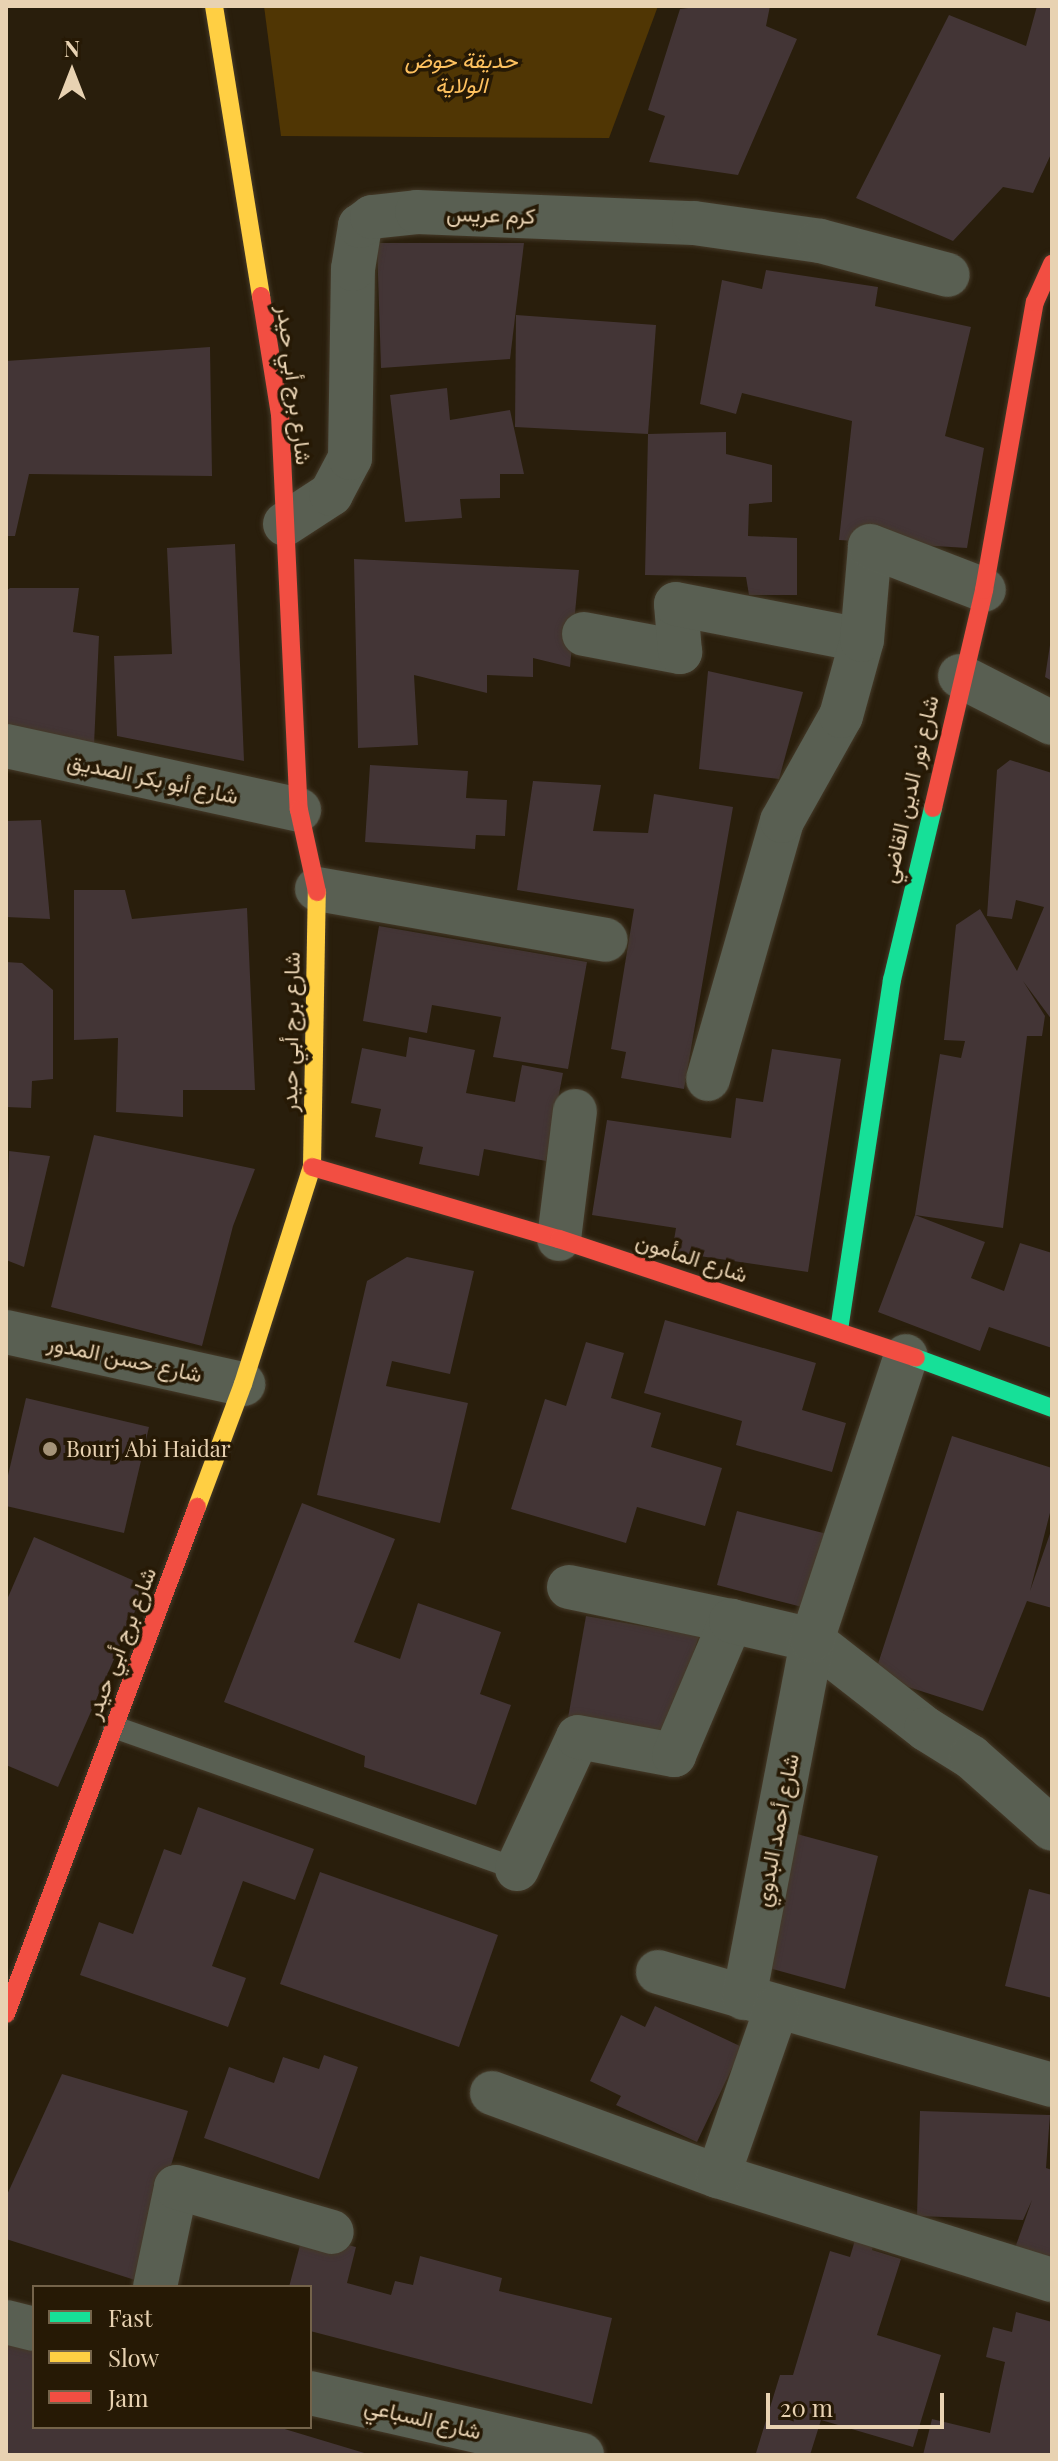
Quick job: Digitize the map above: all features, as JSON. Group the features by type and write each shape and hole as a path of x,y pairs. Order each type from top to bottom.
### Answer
{"street":[{"name":"شارع برج أبي حيدر","path":"6,2014 243,1384 312,1167 317,889 299,810 280,414 214,6"},
{"name":"كرم عريس","path":"285,524 331,494 350,458 353,269 360,226 372,217 417,212 694,223 820,241 948,275"},
{"name":"شارع نور الدين القاضي","path":"839,1330 892,980 960,676 984,590 1046,290"},
{"path":"708,1079 782,821 841,716 862,640 870,546 984,590"},
{"path":"584,634 680,652 676,604 862,640"},
{"path":"960,676 1052,723"},
{"name":"شارع أبو بكر الصديق","path":"6,746 299,810"},
{"path":"317,889 606,940"},
{"path":"559,1239 575,1111"},
{"name":"شارع المأمون","path":"312,1167 559,1239 839,1330 1052,1408"},
{"name":"شارع حسن المدور","path":"6,1332 243,1384"},
{"name":"شارع أحمد البدوي","path":"718,2176 760,2003 812,1640 906,1356"},
{"path":"569,1587 812,1640 926,1729 971,1757 1052,1829"},
{"path":"517,1869 578,1737 674,1755 731,1621"},
{"path":"658,1972 1052,2085"},
{"path":"492,2093 718,2176 1052,2280"},
{"path":"155,2285 176,2187 332,2232"},
{"path":"6,2322 32,2328"},
{"name":"شارع السباعي","path":"312,2393 582,2455"}],"lane":[{"path":"114,1727 517,1869"}],"green space":[{"name":"حديقة حوض الولاية","path":"264,6 658,6 609,138 281,136"}],"building":[{"path":"770,6 766,26 797,39 738,175 649,162 665,116 648,110 680,9"},
{"path":"1037,6 1052,6 1052,152 1033,193 1003,187 953,241 856,198 949,15 1026,46"},
{"path":"377,243 524,243 510,359 381,368"},
{"path":"766,270 878,287 875,306 971,327 945,436 984,448 967,548 839,540 852,421 742,393 736,414 700,404 722,280 762,289"},
{"path":"516,315 656,325 648,434 515,427"},
{"path":"210,347 212,476 29,474 15,536 6,536 6,361"},
{"path":"447,388 450,420 510,410 524,474 500,474 500,498 460,499 462,518 405,522 390,395"},
{"path":"726,432 726,454 772,465 772,502 749,504 748,536 797,538 797,595 749,595 746,577 645,575 648,434"},
{"path":"235,544 244,761 117,736 114,656 172,654 167,548"},
{"path":"354,559 579,570 570,667 533,658 533,677 487,675 487,693 414,675 418,745 358,748"},
{"path":"10,588 79,588 73,632 99,636 94,745 6,728 6,591"},
{"path":"1052,646 1052,681 1045,677"},
{"path":"708,671 803,692 779,779 699,769"},
{"path":"1010,760 1052,773 1052,1020 1023,981 1045,1016 1042,1036 1027,1036 1003,1228 915,1215 940,1054 961,1058 965,1041 944,1040 956,925 980,909 1017,971 1044,907 1016,900 1012,919 987,916 997,770"},
{"path":"370,765 468,771 466,798 507,800 505,836 476,835 475,849 365,842"},
{"path":"533,781 601,785 593,831 648,833 654,794 733,807 684,1089 621,1078 626,1052 611,1049 634,909 517,890"},
{"path":"41,820 50,919 6,917 6,821"},
{"path":"74,890 125,890 132,919 247,908 255,1090 183,1090 183,1117 116,1112 118,1038 74,1040"},
{"path":"379,926 587,962 568,1069 493,1057 501,1017 432,1005 427,1033 363,1021"},
{"path":"6,962 22,963 53,990 53,1079 32,1081 31,1108 6,1107"},
{"path":"409,1037 475,1050 466,1093 515,1102 522,1065 563,1073 546,1161 484,1149 479,1176 419,1164 423,1147 375,1137 381,1109 351,1103 362,1048 406,1057"},
{"path":"772,1049 841,1059 808,1272 672,1252 676,1228 592,1215 607,1120 731,1138 736,1098 763,1102"},
{"path":"94,1135 255,1169 233,1226 202,1346 51,1307"},
{"path":"9,1151 50,1156 24,1267 6,1260"},
{"path":"915,1215 985,1242 971,1278 1004,1291 1020,1243 1052,1253 1052,1348 989,1327 980,1351 878,1312"},
{"path":"407,1257 474,1271 450,1374 392,1361 386,1386 468,1403 440,1523 317,1495 367,1281"},
{"path":"665,1320 816,1363 802,1410 846,1423 832,1472 736,1445 742,1421 644,1393"},
{"path":"586,1342 624,1353 611,1398 661,1413 651,1447 722,1468 705,1526 637,1507 626,1543 511,1509 545,1399 566,1406"},
{"path":"26,1398 149,1427 124,1533 6,1506 6,1484"},
{"path":"952,1436 1052,1468 1052,1505 1030,1591 1052,1528 1052,1608 1027,1601 983,1711 874,1676"},
{"path":"302,1503 395,1539 354,1642 400,1659 418,1603 501,1632 480,1694 511,1705 476,1805 364,1767 365,1756 224,1702"},
{"path":"737,1511 827,1534 806,1608 717,1585"},
{"path":"34,1537 146,1586 58,1787 6,1765 6,1602"},
{"path":"586,1616 699,1636 667,1735 568,1718"},
{"path":"198,1807 314,1849 295,1900 243,1881 212,1966 246,1978 228,2027 80,1975 99,1922 133,1934 164,1849 181,1855"},
{"path":"786,1831 878,1856 845,1989 769,1968"},
{"path":"320,1872 498,1935 459,2047 280,1984"},
{"path":"1029,1889 1052,1895 1052,1998 1005,1986"},
{"path":"655,2006 742,2047 697,2142 616,2105 621,2096 590,2081 621,2015 645,2027"},
{"path":"324,2055 358,2067 319,2179 204,2138 229,2067 274,2083 283,2057 319,2069"},
{"path":"62,2074 188,2111 135,2280 6,2239 6,2197"},
{"path":"920,2111 1050,2115 1046,2168 1052,2170 1052,2261 1015,2248 1032,2200 1023,2220 917,2216"},
{"path":"860,2223 878,2228 872,2250 901,2259 877,2335 941,2355 913,2447 821,2420 810,2455 756,2453 780,2375 793,2375 830,2251 850,2257"},
{"path":"303,2234 356,2247 347,2283 391,2295 395,2281 413,2285 420,2256 502,2278 499,2291 612,2318 592,2404 312,2332 312,2285 290,2285"},
{"path":"1016,2312 1052,2322 1052,2455 923,2455 932,2419 990,2433 1005,2362 986,2357 993,2327 1012,2332"},
{"path":"6,2338 32,2345 32,2429 285,2429 371,2455 6,2455"}],"traffic: fast":[{"path":"839,1330 892,980 933,808"},
{"path":"916,1358 1052,1408"}],"traffic: slow":[{"path":"214,6 261,296"},
{"path":"197,1507 243,1384 312,1167 317,892"}],"traffic: jam":[{"path":"933,808 984,590 1035,302 1052,264"},
{"path":"261,296 280,414 299,810 317,892"},
{"path":"312,1167 559,1239 916,1358"},
{"path":"6,2014 197,1507"}],"place":[{"name":"Bourj Abi Haidar","path":"50,1449"}]}
